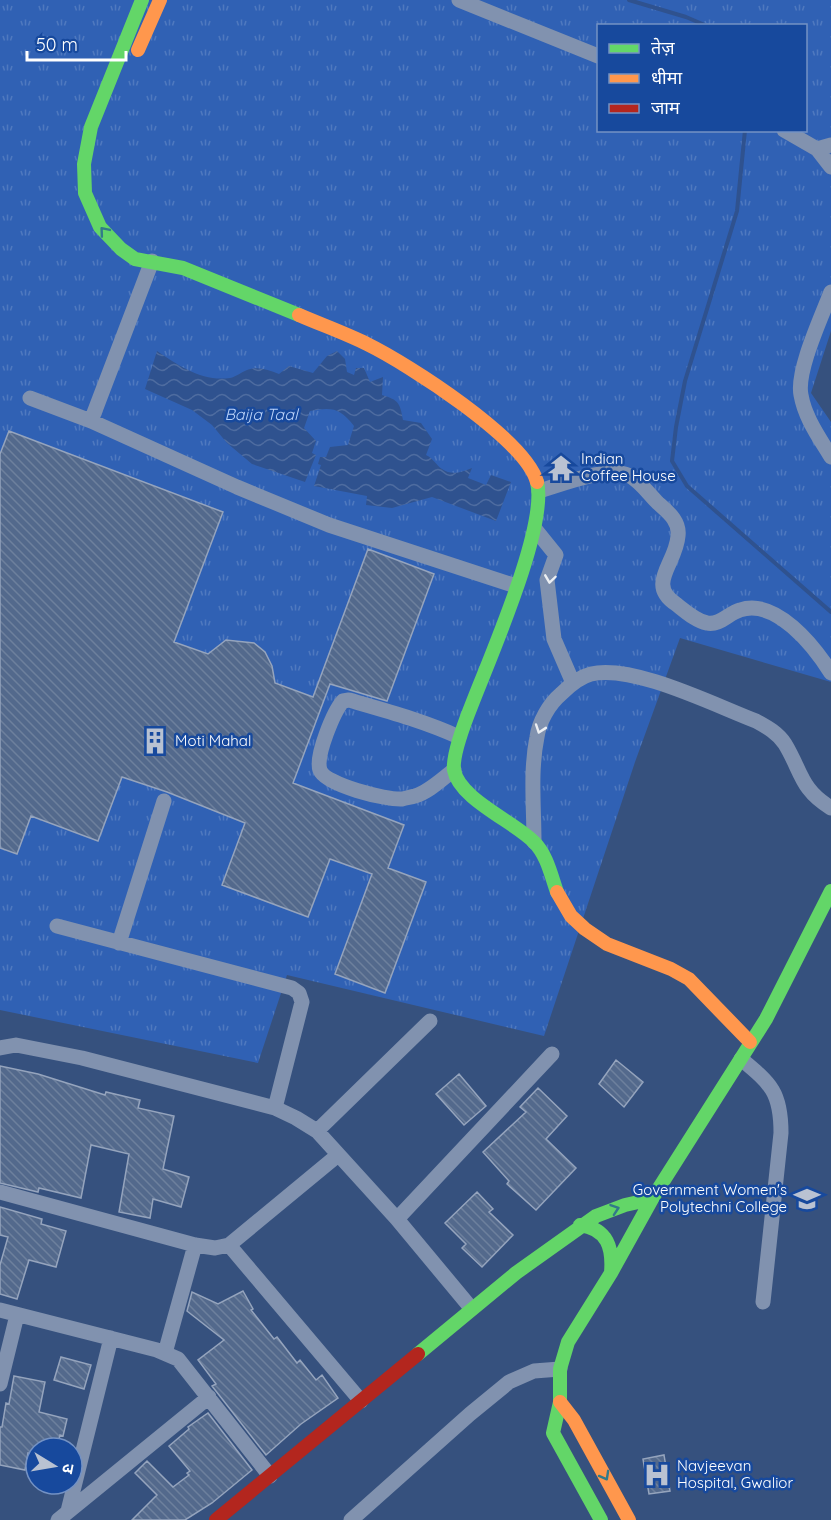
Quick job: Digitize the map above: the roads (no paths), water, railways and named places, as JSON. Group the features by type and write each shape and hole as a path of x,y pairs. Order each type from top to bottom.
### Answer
{"street":[{"path":"142,0 92,127 84,164 85,193 100,227 121,249 135,259 183,268 367,344 412,370 466,407 512,445 527,462 536,476 539,491 535,529 507,613 459,737 454,770 464,789 476,800 534,842 544,856 560,899 571,916 585,929 608,944 671,969 689,979 750,1042"},
{"path":"134,58 160,0"},
{"path":"459,0 597,57"},
{"path":"117,98 105,129 96,166 97,189 102,204 111,218 152,261"},
{"path":"789,132 824,147 831,167"},
{"path":"91,421 152,261"},
{"path":"831,292 802,374 800,392 808,418 831,457"},
{"path":"30,398 91,421 237,487 329,525 516,586"},
{"path":"539,491 602,474 627,474 676,520 678,528 676,549 662,585 662,591 668,599 708,624 720,621 730,613 743,609 764,609 778,615 813,650 831,673"},
{"path":"535,529 556,555 547,580 554,639 573,683"},
{"path":"534,842 533,764 537,735 545,714 556,698 573,683 589,674 608,672 654,681 771,729 784,742 807,789 814,797 831,808"},
{"path":"454,770 418,795 401,799 378,796 325,778 320,770 320,756 335,709 343,701 349,700 436,727 459,737"},
{"path":"119,943 164,801"},
{"path":"601,1520 553,1432 560,1402 560,1369 568,1342 611,1273 652,1199 766,1019 831,891"},
{"path":"57,926 292,988 299,993 302,1002 275,1108"},
{"path":"317,1131 430,1021"},
{"path":"0,1048 16,1045 82,1058 275,1108 296,1118 317,1131 397,1219 471,1308"},
{"path":"397,1219 552,1054"},
{"path":"741,1059 766,1080 775,1093 781,1110 781,1133 763,1302"},
{"path":"0,1192 195,1245 215,1248 229,1245 338,1155"},
{"path":"216,1520 471,1308 580,1226 596,1216 626,1205 652,1199"},
{"path":"580,1226 589,1226 600,1231 610,1244 611,1273"},
{"path":"165,1353 195,1245"},
{"path":"229,1245 361,1401"},
{"path":"0,1310 111,1338 165,1353 178,1359 270,1476"},
{"path":"0,1384 17,1315"},
{"path":"63,1516 111,1338"},
{"path":"351,1520 470,1414 509,1383 534,1371 560,1369"},
{"path":"63,1516 209,1397"},
{"path":"560,1402 574,1420 629,1520"}],"water":[{"name":"Baija Taal","path":"157,351 192,372 220,379 255,368 279,374 289,366 313,373 327,356 337,351 345,359 347,372 354,375 356,368 364,368 370,382 383,377 382,395 398,403 403,420 421,423 432,439 426,455 442,469 453,473 472,468 468,478 486,485 491,475 511,482 496,521 432,497 392,508 366,505 367,496 314,486 321,465 318,464 320,457 326,457 330,447 348,445 354,426 335,410 310,411 304,428 316,441 312,453 316,455 305,482 252,464 227,443 212,425 192,410 145,389"}],"waterway":[{"path":"629,0 702,24"},
{"path":"745,132 737,211 685,381 672,461 687,486 831,612"}],"place":[{"name":"Indian Coffee House","path":"561,468"},
{"name":"Moti Mahal","path":"155,741"},
{"name":"Government Women's Polytechni College","path":"807,1199"},
{"name":"Navjeevan Hospital, Gwalior","path":"657,1475"}]}
